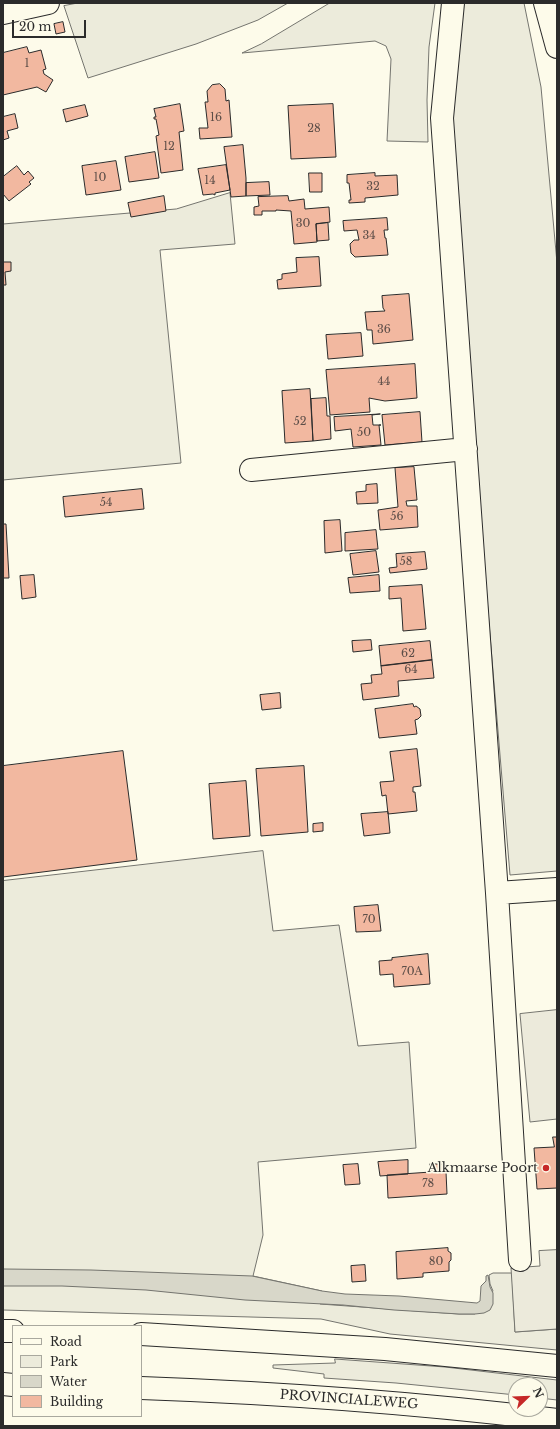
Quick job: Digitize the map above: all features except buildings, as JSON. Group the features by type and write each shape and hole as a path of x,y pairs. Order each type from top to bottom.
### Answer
{"street":[{"path":"3,14 48,3"},
{"path":"453,3 442,118 497,893 520,1260"},
{"path":"545,3 557,47"},
{"path":"251,470 466,449"},
{"path":"497,893 557,889"},
{"path":"142,1334 385,1349 557,1366"},
{"name":"PROVINCIALEWEG","path":"142,1388 306,1396 427,1406 557,1420"}],"green space":[{"path":"78,3 288,3 258,20 196,44 88,78 64,6"},
{"path":"330,3 435,3 429,47 427,100 428,142 387,141 391,59 386,46 375,41 242,53 261,44"},
{"path":"459,3 524,3 541,87 557,263 557,871 510,875 475,455 452,121"},
{"path":"230,193 235,244 160,250 181,463 3,480 3,224 176,209"},
{"path":"263,851 273,931 339,925 358,1046 409,1042 416,1148 258,1162 263,1235 253,1276 322,1291 320,1304 475,1314 493,1291 490,1284 489,1275 493,1273 512,1273 515,1332 557,1329 557,1350 390,1334 321,1319 3,1310 3,881"},
{"path":"335,1359 445,1367 531,1377 508,1377 508,1394 396,1383 324,1378 324,1374 273,1368 273,1365 335,1363"},
{"path":"548,1379 557,1380 557,1400 548,1399"}],"shaded area":[{"path":"557,1010 557,1119 530,1122 520,1014"},
{"path":"557,1250 557,1329 515,1332 511,1268 540,1266 539,1251"}],"water":[{"path":"3,1269 91,1270 252,1276 322,1291 345,1294 399,1296 477,1303 480,1301 481,1286 486,1281 486,1276 488,1275 490,1287 493,1293 493,1304 490,1310 484,1313 459,1314 343,1305 245,1300 146,1290 62,1286 3,1286"}],"place":[{"name":"Alkmaarse Poort","path":"546,1168"}]}
